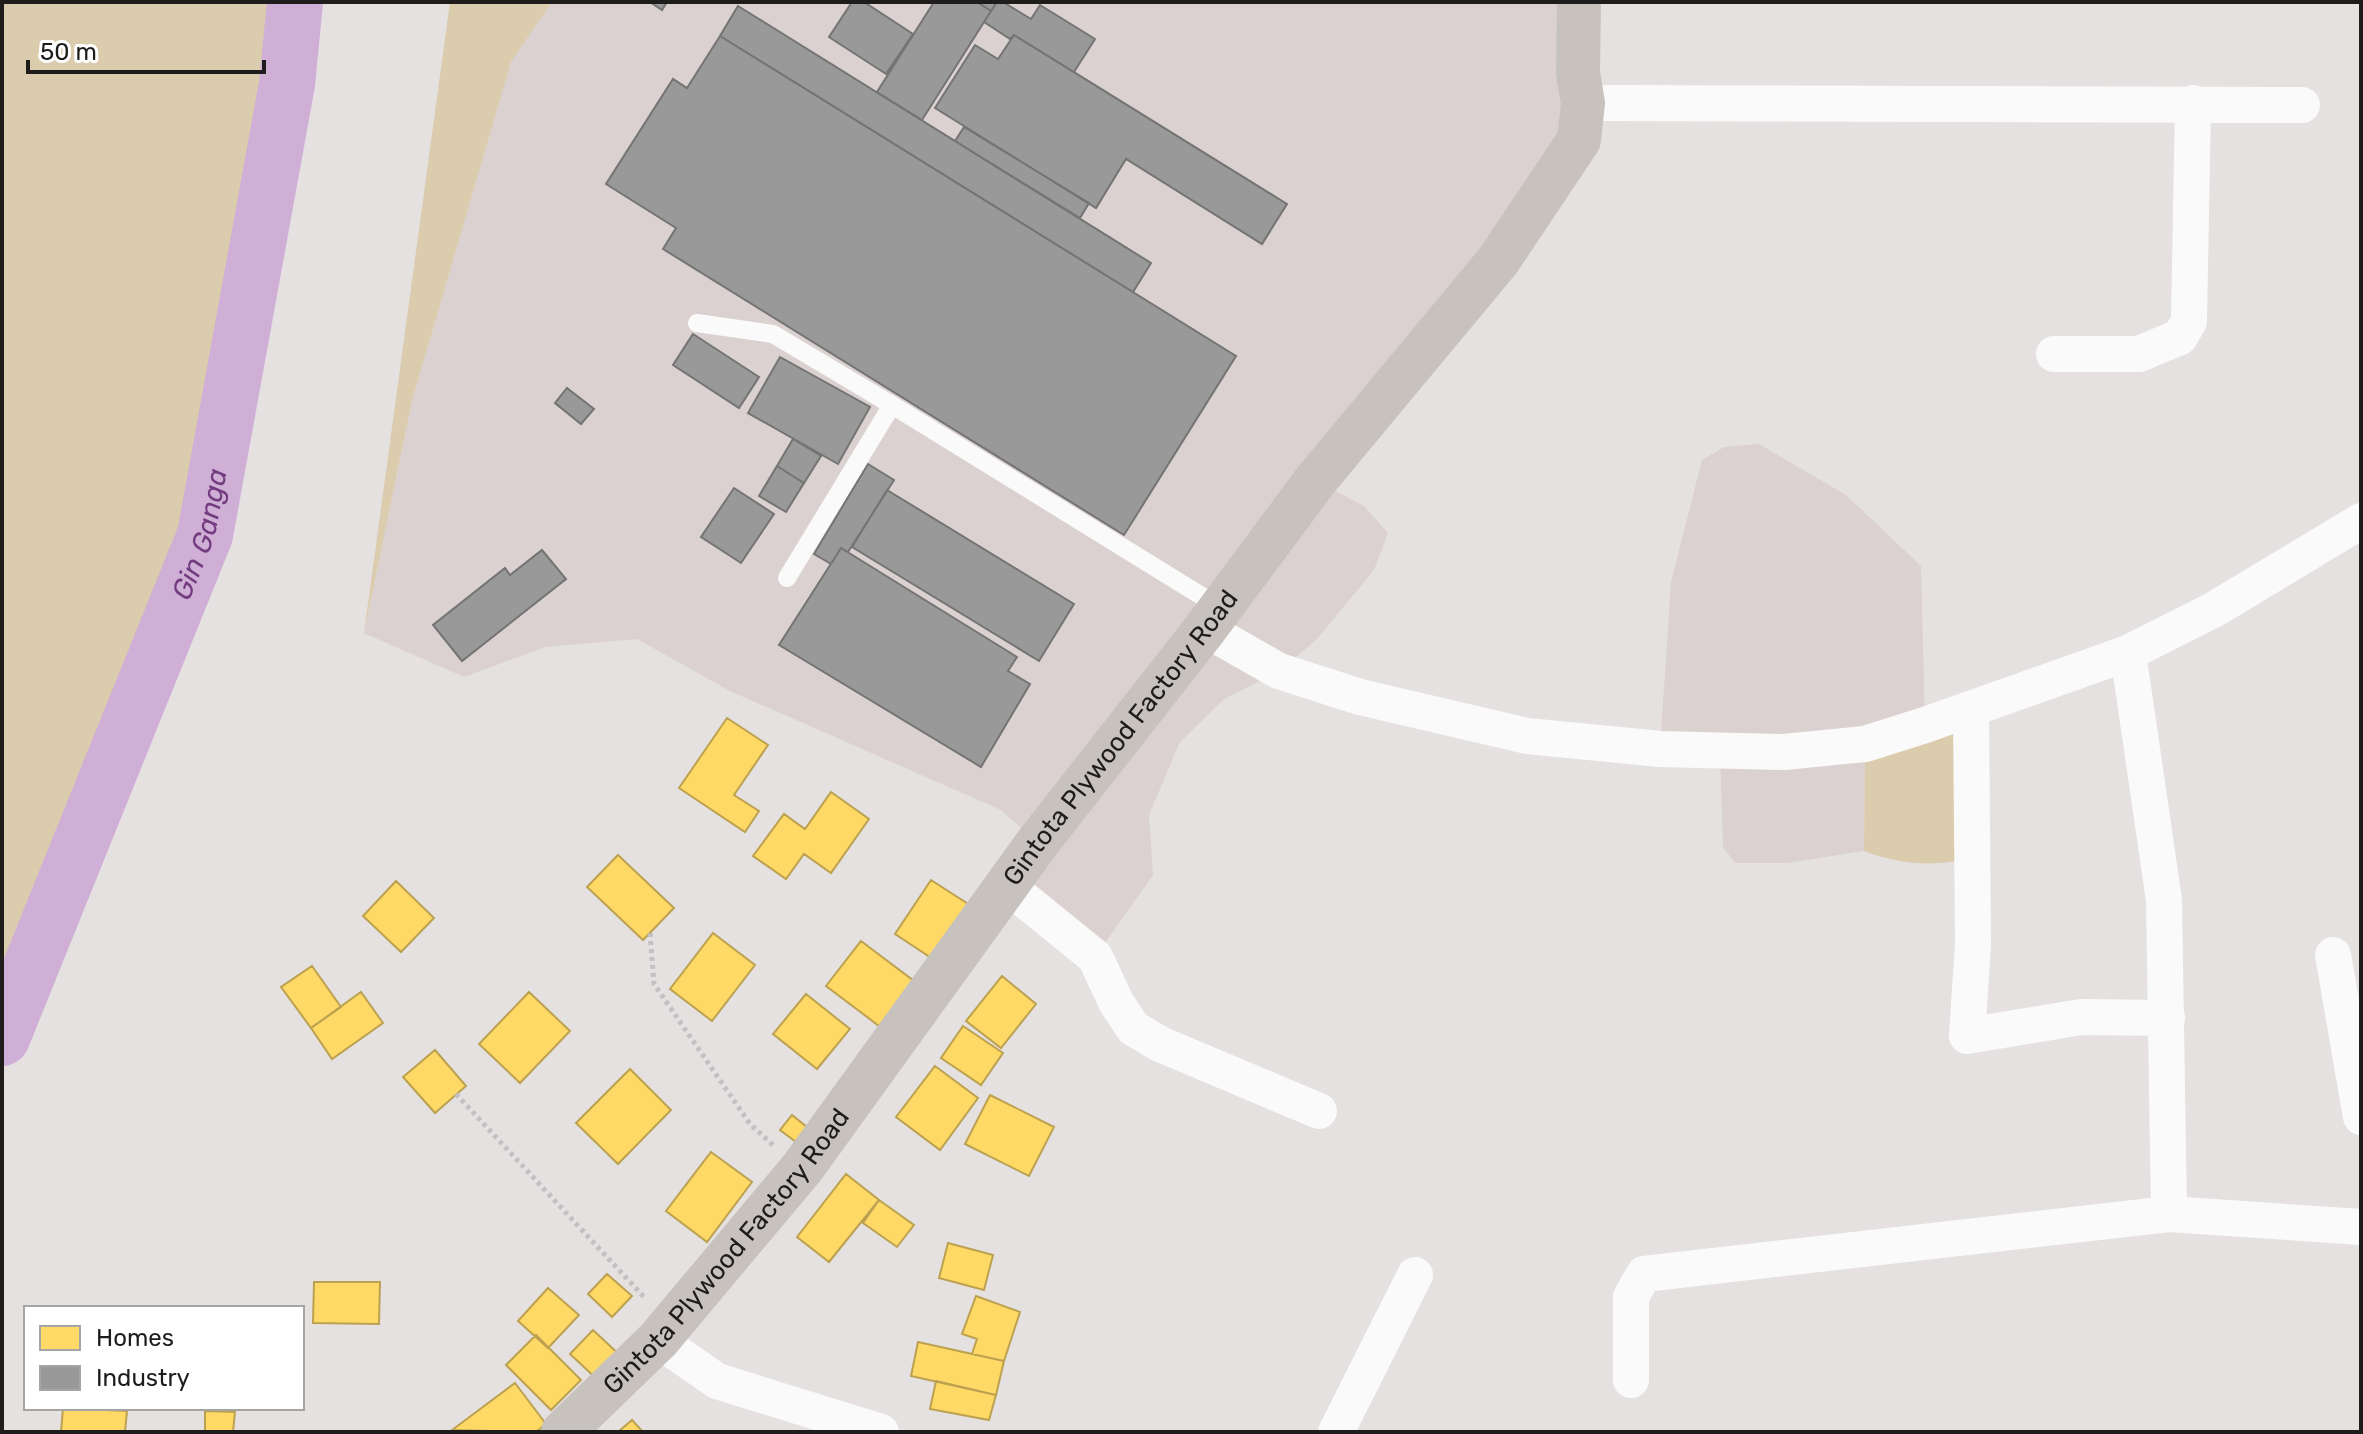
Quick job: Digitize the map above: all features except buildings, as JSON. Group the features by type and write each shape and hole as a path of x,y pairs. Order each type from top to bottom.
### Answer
{"main road":[{"name":"Gintota Plywood Factory Road","path":"563,1432 658,1340 803,1167 1005,884 1213,619 1315,481 1498,261 1579,140 1583,103 1578,73 1579,2"}],"street":[{"path":"1583,103 2302,105"},
{"path":"2054,354 2139,354 2180,337 2189,321 2193,103"},
{"path":"1213,619 1279,671 1360,697 1527,736 1660,749 1784,752 1865,744 2128,653 2215,609 2361,521"},
{"path":"2128,653 2164,900 2169,1214"},
{"path":"1971,709 1973,944 1967,1036 2081,1017 2167,1018"},
{"path":"1005,884 1095,957 1116,1002 1133,1028 1160,1044 1319,1111"},
{"path":"2333,955 2361,1117"},
{"path":"1631,1380 1631,1297 1644,1274 2169,1214 2361,1227"},
{"path":"1336,1432 1415,1275"},
{"path":"658,1340 717,1381 881,1432"}],"lane":[{"path":"697,323 773,334 892,405 1213,619"},
{"path":"787,578 892,405"}],"path":[{"path":"650,933 654,984 750,1124 803,1167"},
{"path":"456,1094 644,1296 658,1340"}],"shaded area":[{"path":"2,2 295,2 287,84 205,535 2,1038"},
{"path":"450,2 552,2 511,62 412,401 364,633"},
{"path":"552,2 1572,2 1583,103 1316,481 1364,506 1388,533 1374,570 1316,640 1279,671 1223,700 1180,742 1149,815 1153,875 1095,957 1005,884 1037,842 1001,810 730,691 637,639 545,647 464,677 364,633 412,401 511,62"},
{"path":"1759,444 1846,495 1921,566 1925,725 1865,744 1864,851 1787,863 1735,863 1723,847 1720,749 1660,749 1671,582 1702,460 1724,447"},
{"path":"1971,709 1973,858 1945,863 1918,863 1864,851 1865,744"}],"waterway":[{"name":"Gin Ganga","path":"2,1038 205,535 287,84 295,2"}]}
